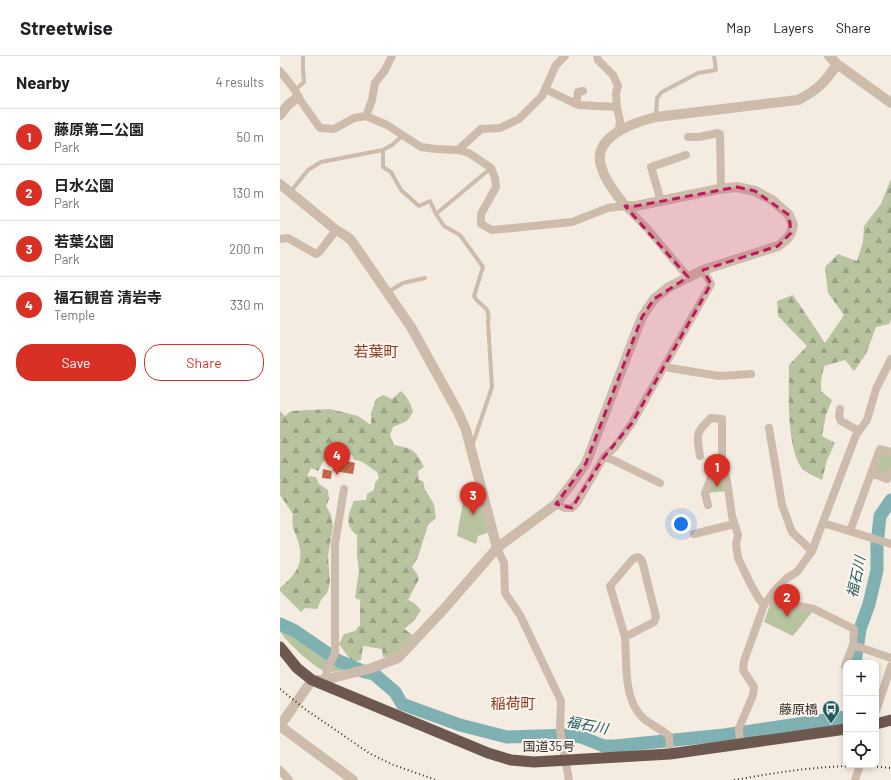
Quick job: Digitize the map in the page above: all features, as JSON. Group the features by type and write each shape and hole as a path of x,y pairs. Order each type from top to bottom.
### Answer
{"highway":[{"name":"国道35号","path":"280,647 297,668 312,680 488,753 511,760 534,762 564,757 670,750 739,735 843,729"},
{"path":"879,723 891,720"}],"street":[{"path":"366,116 372,100 375,83 385,70 392,56"},
{"path":"458,150 481,129 500,128 519,119 542,96 556,65 565,56"},
{"path":"597,56 598,60 613,75 618,86 616,93 620,121 619,130"},
{"path":"829,56 837,64 891,103"},
{"path":"688,277 647,228 624,206 606,178 601,166 600,157 603,145 619,130 640,121 656,117 798,100 815,91 829,77 837,64"},
{"path":"280,71 320,128 334,128 354,118 366,116 386,125 421,147 436,150 458,150 469,153 491,168 495,178 496,187 481,214 481,224 492,230 572,222 608,208 636,206 721,188 737,187 756,191 772,200 789,215 793,225 791,233 786,240 778,246 703,270 669,287 654,299 642,317 586,463 572,483 556,504 497,548 398,658 372,668 324,680 312,680 280,726 352,780"},
{"path":"545,89 576,104 617,107"},
{"path":"576,104 578,92 584,91"},
{"path":"280,115 296,94"},
{"path":"688,137 720,134 721,188"},
{"path":"661,201 651,167 686,155"},
{"path":"280,184 289,193 351,240 411,327 458,412 466,430 497,548 504,563 505,593 520,615 562,701 560,730 569,780"},
{"path":"280,239 288,238 316,254 336,230"},
{"path":"556,504 564,508 572,508 577,503 604,457 615,447 632,423 711,284 703,270"},
{"path":"739,735 754,688 743,670 744,661 766,602 787,578 797,572 812,551 856,435 867,420 876,389 891,360"},
{"path":"664,367 719,376 751,374"},
{"path":"840,409 839,416 841,421 860,431"},
{"path":"700,456 697,435 700,429 711,418 722,419 722,464 725,472 732,516 738,535 736,544 738,558 751,585 759,599 766,602 814,609 854,629 855,646 848,660"},
{"path":"769,428 782,505 792,532 812,551"},
{"path":"850,532 880,449 891,452"},
{"path":"604,457 660,483"},
{"path":"871,473 887,479 891,471"},
{"path":"708,505 705,492 713,473 725,472"},
{"path":"324,680 333,657 335,544 344,489"},
{"path":"823,523 891,544"},
{"path":"694,534 734,524"},
{"path":"625,637 654,622 656,617 643,564 638,556 632,559 610,586 625,637 628,686 632,704 643,719 669,736 670,750"},
{"path":"855,646 891,658"},
{"path":"879,702 891,666"},
{"path":"856,778 859,768"},
{"path":"280,770 289,780"}],"lane":[{"path":"296,94 304,82 304,56"},
{"path":"656,117 657,98 662,92 698,73 716,70 714,56"},
{"path":"289,193 308,170 321,162 384,150 402,136"},
{"path":"384,150 383,167 391,172 401,190 419,206 430,201 444,226 452,232 460,235 483,267 474,296 476,300 485,306 489,316 488,322 492,387 471,449"},
{"path":"436,214 491,168"},
{"path":"388,292 404,283 425,278"}],"highlighted area":[{"path":"737,187 755,191 789,215 791,233 778,246 703,270 711,284 632,423 604,457 572,508 556,504 586,463 642,317 654,299 688,277 625,206 636,206"}],"green space":[{"path":"891,179 891,320 889,324 876,327 866,354 854,371 845,360 824,366 821,391 832,400 826,415 822,436 835,443 827,460 822,480 803,469 796,457 789,418 789,365 807,346 778,316 777,301 793,295 825,343 844,315 828,293 825,267 838,254 857,261 863,242 864,226 881,204"},
{"path":"401,391 408,400 413,412 407,421 393,427 390,435 394,445 413,451 421,461 424,467 418,471 419,480 423,481 425,490 434,504 436,518 428,525 418,557 412,567 419,579 408,600 414,603 421,610 414,621 404,629 413,635 397,656 383,657 382,649 363,646 361,660 352,662 339,644 344,634 355,631 360,625 360,600 355,598 359,571 357,557 357,535 350,528 348,520 354,501 366,500 367,494 374,490 375,483 379,478 377,472 363,463 354,460 352,455 330,456 323,462 318,471 311,468 307,476 316,477 319,484 328,490 329,499 326,506 331,515 333,526 328,556 330,583 327,593 321,600 317,609 305,608 301,612 280,591 280,588 291,578 298,568 300,562 300,549 293,526 293,514 280,495 280,411 285,416 291,411 330,409 358,416 371,425 371,413 376,399 383,395 392,399"},
{"path":"881,451 891,454 891,466 888,475 875,471"},
{"path":"714,476 724,476 726,491 708,493"},
{"path":"466,495 478,498 490,532 478,536 476,544 457,536 464,496"},
{"path":"771,602 813,611 793,636 764,622"},
{"path":"280,625 346,668 331,672 318,668 287,640 280,631"}],"building":[{"path":"335,458 355,463 353,474 333,471"},
{"path":"323,469 332,471 331,479 322,478"}],"waterway":[{"name":"福石川","path":"855,660 860,629 869,604 877,570 877,545 880,516 891,500"},
{"name":"福石川","path":"280,624 295,631 339,661 365,672 374,674 395,692 402,704 460,725 507,737 570,735 581,737 604,746 615,746 724,735 843,717"}],"railway":[{"path":"280,689 305,709 369,753 391,764 436,780"},
{"path":"734,780 812,768 851,766 891,768"}],"place":[{"name":"福石観音 清岩寺","path":"337,475"},
{"name":"藤原第二公園","path":"717,487"},
{"name":"若葉公園","path":"473,515"},
{"name":"日水公園","path":"787,617"},
{"name":"藤原橋","path":"831,724"}],"district":[{"name":"若葉町","path":"376,352"},
{"name":"稲荷町","path":"513,704"}]}
